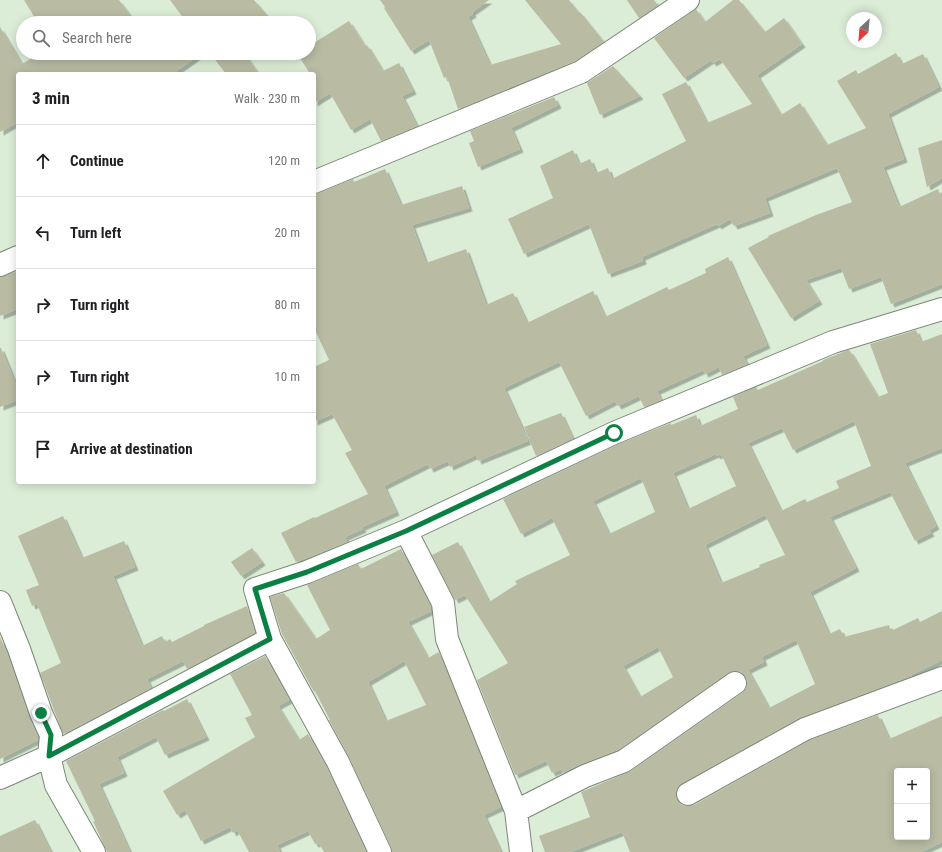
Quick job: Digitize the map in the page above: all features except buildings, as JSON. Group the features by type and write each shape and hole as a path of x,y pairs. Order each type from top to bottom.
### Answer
{"street":[{"path":"316,181 581,72 688,0"},
{"path":"0,265 16,258"},
{"path":"380,852 338,762 270,639 255,589 307,572 406,531 614,433 833,342 942,309"},
{"path":"406,531 443,603 447,639 516,812 521,852"},
{"path":"0,602 41,713 51,735 49,756 56,785 94,852"},
{"path":"0,778 49,756 270,639"},
{"path":"688,794 805,729 942,678"},
{"path":"516,812 586,776 624,761 735,683"}],"route":[{"path":"41,713 51,735 49,756 270,639 255,589 307,572 406,531 614,433"}]}
